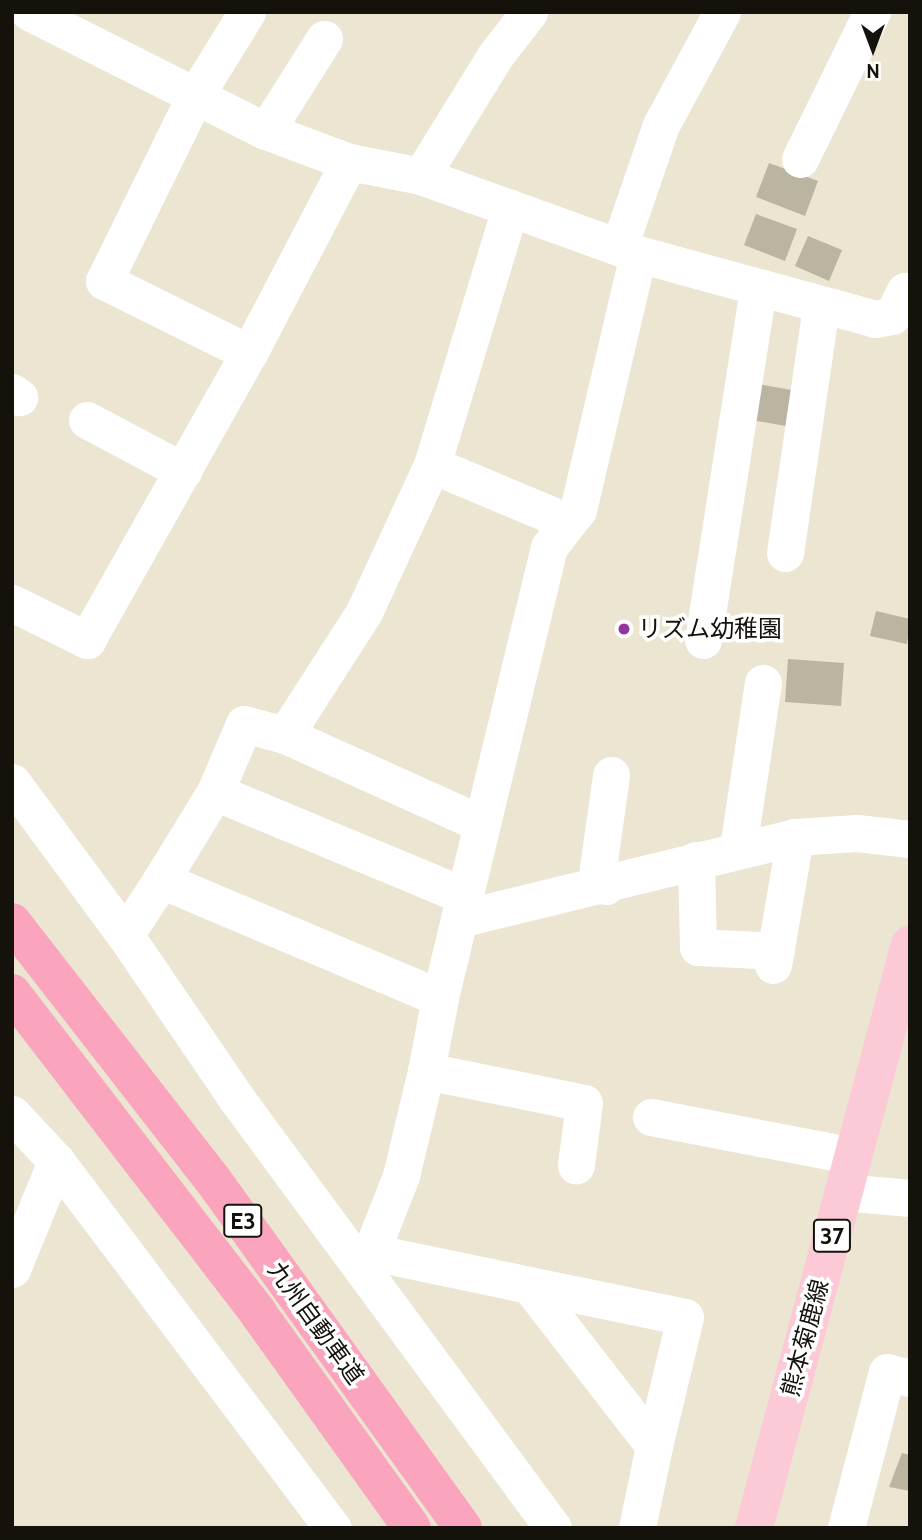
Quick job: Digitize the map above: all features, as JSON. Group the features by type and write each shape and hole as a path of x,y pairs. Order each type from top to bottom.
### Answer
{"highway":[{"name":"九州自動車道","path":"12,922 213,1180 463,1528"},
{"name":"九州自動車道","path":"12,993 258,1313 412,1528"}],"main road":[{"name":"熊本菊鹿線","path":"754,1528 910,944"}],"street":[{"path":"29,12 266,131 349,162 421,176 628,250 821,307 875,319 892,316 908,287"},
{"path":"247,12 195,96 104,281 249,353"},
{"path":"421,176 495,56 529,12"},
{"path":"363,1254 401,1177 440,998 549,547 578,510 628,250 661,125 722,12"},
{"path":"800,159 872,12"},
{"path":"266,131 324,39"},
{"path":"12,603 87,640 249,353 349,162"},
{"path":"285,735 365,612 432,465 510,208"},
{"path":"703,640 758,289"},
{"path":"785,553 821,307"},
{"path":"87,420 183,471"},
{"path":"432,465 568,522"},
{"path":"738,848 762,683"},
{"path":"125,935 215,792 244,724 285,735 482,824"},
{"path":"606,886 598,868 611,775"},
{"path":"12,782 125,935 236,1098 363,1254 553,1528"},
{"path":"215,792 462,907 606,886 738,848 795,837 857,833 910,839"},
{"path":"696,860 698,947 774,958 795,837"},
{"path":"161,880 440,998"},
{"path":"426,1071 584,1103 576,1164"},
{"path":"12,1114 56,1161 333,1528"},
{"path":"651,1117 853,1156"},
{"path":"12,1269 56,1161"},
{"path":"843,1192 910,1198"},
{"path":"363,1254 685,1317 637,1528"},
{"path":"528,1285 654,1446"},
{"path":"846,1528 887,1372 910,1378"}],"building":[{"path":"769,163 818,181 805,216 756,197"},
{"path":"756,214 797,229 785,261 744,245"},
{"path":"808,236 842,250 829,281 795,266"},
{"path":"758,384 803,392 797,428 752,420"},
{"path":"876,611 910,619 907,644 870,636"},
{"path":"788,659 844,663 841,706 785,702"},
{"path":"902,1453 910,1455 910,1491 889,1487"}],"place":[{"name":"リズム幼稚園","path":"624,629"}]}
